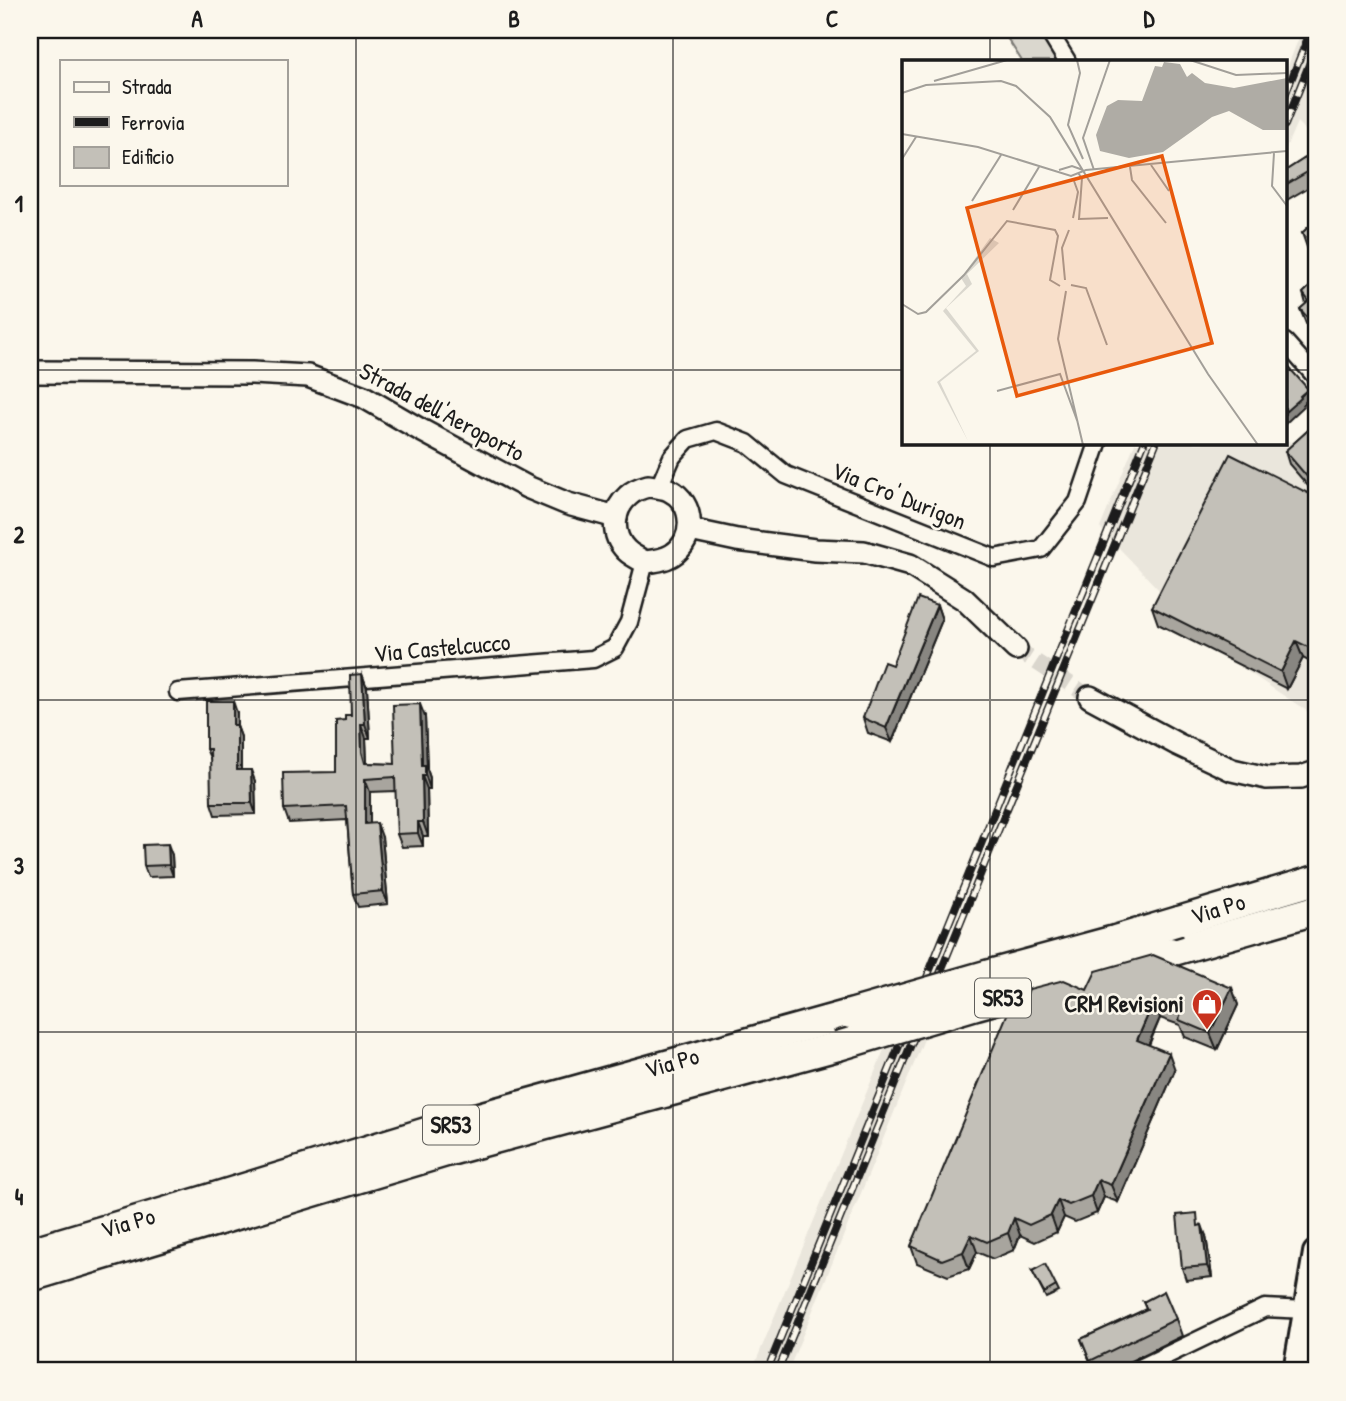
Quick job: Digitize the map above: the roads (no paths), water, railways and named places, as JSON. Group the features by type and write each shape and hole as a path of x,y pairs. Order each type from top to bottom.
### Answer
{"highway":[{"name":"Via Po","path":"30,1252 443,1127 1115,940 1316,880"},
{"name":"Via Po","path":"30,1277 446,1152 838,1046 1316,910"}],"main road":[{"path":"1296,1371 1316,1253"}],"street":[{"path":"1048,30 1066,60"},
{"path":"1286,343 1316,377"},
{"name":"Strada dell'Aeroporto","path":"30,372 252,373 308,376 364,397 527,487 568,504 616,517"},
{"name":"Via Cro' Durigon","path":"659,487 672,457 688,439 716,431 747,443 786,475 994,558 1041,549 1078,502 1098,444"},
{"path":"659,487 671,491 681,500 687,511 690,530 681,547 671,556 645,562 626,550 619,540 615,529 616,517 627,496 636,489 659,487"},
{"path":"690,530 737,540 864,552 910,565 964,599 1016,649"},
{"name":"Via Castelcucco","path":"178,692 593,659 615,648 629,622 645,562"},
{"path":"1090,697 1232,770 1267,778 1301,777 1316,772"},
{"path":"1134,1371 1265,1308 1306,1310"}],"tunnel":[{"path":"1016,649 1090,697"}],"railway":[{"path":"1286,92 1311,30"},
{"path":"1286,122 1316,47"},
{"path":"767,1371 1144,444"},
{"path":"778,1371 1156,444"}],"place":[{"name":"CRM Revisioni","path":"1207,1031"}]}
